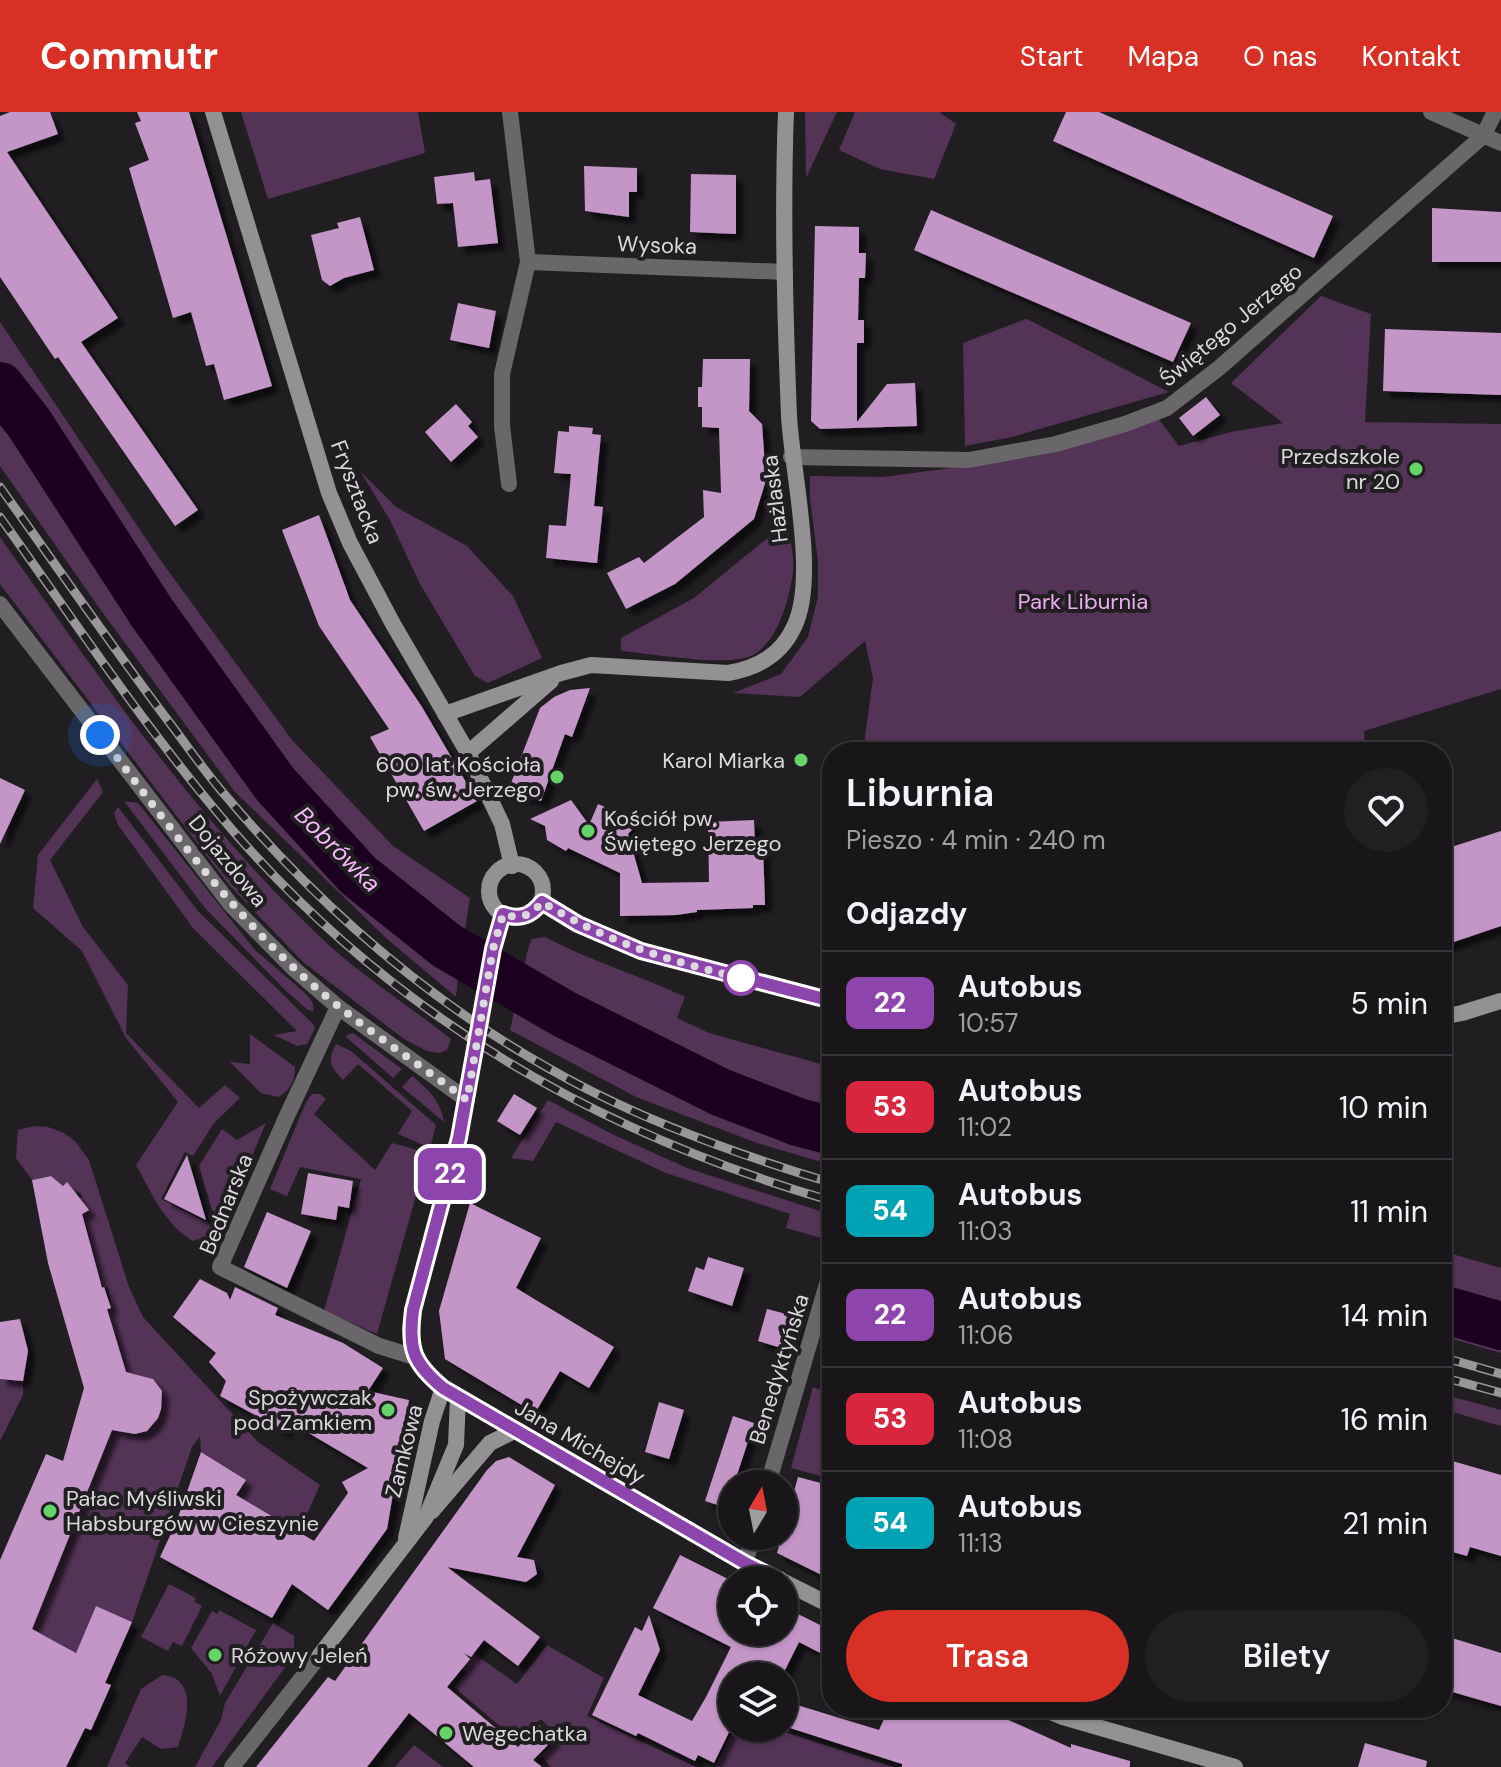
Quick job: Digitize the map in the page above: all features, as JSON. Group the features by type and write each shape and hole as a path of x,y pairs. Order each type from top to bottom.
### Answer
{"street":[{"name":"Frysztacka","path":"213,112 329,493 357,557 468,753 502,824 512,866"},
{"path":"509,484 502,426 502,374 528,262 510,112"},
{"name":"Hażlaska","path":"445,714 591,665 728,673 748,670 780,650 796,625 804,588 803,549 791,457 785,272 786,112"},
{"path":"1431,112 1501,143"},
{"name":"Świętego Jerzego","path":"791,457 969,460 996,457 1125,424 1167,408 1231,358 1483,136 1495,112"},
{"name":"Wysoka","path":"528,262 785,272"},
{"name":"Dojazdowa","path":"0,604 231,905 293,968 338,1007 467,1100"},
{"name":"Hażlaska","path":"468,753 561,673"},
{"path":"524,866 535,873 542,885 542,902 529,915 503,914 491,902 490,883 502,867 524,866"},
{"path":"542,902 578,924 641,951 822,998"},
{"path":"415,1357 411,1344 413,1310 454,1160 493,949 503,914"},
{"path":"1452,1015 1501,1001"},
{"name":"Bednarska","path":"338,1007 220,1267 379,1346 415,1357"},
{"name":"Benedyktyńska","path":"772,1470 822,1301"},
{"name":"Zamkowa","path":"415,1357 424,1371 451,1393 456,1445 426,1517"},
{"name":"Zamkowa","path":"405,1542 432,1421 451,1393"},
{"name":"Jana Michejdy","path":"451,1393 751,1566"},
{"name":"Zamkowa","path":"232,1767 426,1517 490,1443 516,1430"},
{"path":"745,1563 749,1550"},
{"name":"Jana Michejdy","path":"798,1589 822,1601"},
{"path":"1066,1718 1235,1767"}],"green space":[{"path":"241,112 418,112 425,153 268,199"},
{"path":"805,112 837,112 806,178"},
{"path":"855,112 939,112 956,124 934,179 880,169 839,150"},
{"name":"Park Liburnia","path":"1321,296 1371,314 1365,422 1501,424 1501,689 1364,731 1365,742 864,742 873,678 865,641 800,697 733,693 781,674 808,637 818,597 810,476 883,477 1032,457 1118,434 1158,418 1179,446 1231,432 1283,423 1231,383"},
{"path":"1026,319 1169,392 1012,437 965,446 963,343"},
{"path":"0,322 161,561 292,740 393,846 470,898 463,942 370,873 210,677 0,377"},
{"path":"0,411 173,670 248,771 327,860 391,914 459,965 456,997 386,938 235,792 100,609 0,466"},
{"path":"360,471 396,507 467,546 513,596 542,658 488,683 475,676 420,584 390,520"},
{"path":"787,522 793,553 789,595 773,635 756,653 745,658 717,660 621,651 621,638 694,598"},
{"path":"0,537 155,751 239,852 331,947 451,1039 447,1050 439,1053 427,1051 404,1039 303,962 229,885 0,584"},
{"path":"97,779 103,792 50,860 83,927 128,985 126,1033 199,1108 225,1085 240,1098 214,1123 193,1156 185,1152 161,1199 219,1228 207,1237 193,1241 167,1217 136,1165 178,1102 126,1038 82,951 33,908 38,855"},
{"path":"124,801 138,803 255,950 305,993 312,1001 314,1011 308,1010 287,992 205,908"},
{"path":"118,807 198,911 313,1024 315,1028 307,1044 297,1046 274,1035 297,1031 193,928 118,825 114,813"},
{"path":"545,937 685,997 677,1018 709,1033 822,1064 822,1162 757,1143 636,1097 510,1030 532,939"},
{"path":"353,1033 402,1069 393,1078 345,1036"},
{"path":"250,1034 295,1067 291,1085 278,1097 261,1093 230,1062 250,1064"},
{"path":"336,1044 351,1051 436,1125 430,1148 398,1134 412,1111 358,1064 343,1080 331,1059"},
{"path":"412,1076 433,1096 444,1122 402,1087"},
{"path":"312,1094 320,1094 326,1099 314,1114 375,1170 392,1143 428,1153 377,1334 324,1311 361,1179 300,1167 287,1196 270,1189"},
{"path":"548,1100 612,1134 687,1168 822,1212 822,1238 786,1228 790,1214 666,1173 556,1122 533,1161 511,1158"},
{"path":"266,1123 224,1222 212,1210 199,1166 222,1129 237,1140"},
{"path":"34,1126 64,1133 75,1141 89,1160 129,1287 143,1317 258,1442 320,1485 299,1532 236,1495 246,1480 201,1452 200,1436 192,1447 132,1622 96,1606 76,1653 32,1629 112,1430 139,1434 152,1427 162,1392 153,1379 126,1372 107,1309 111,1308 108,1287 102,1288 78,1201 82,1196 79,1192 74,1195 67,1182 63,1186 51,1176 32,1180 16,1158 18,1130"},
{"path":"1452,1254 1501,1268 1501,1353 1452,1339"},
{"path":"0,1379 23,1381 23,1395 0,1441"},
{"path":"813,1387 822,1390 822,1476 791,1468"},
{"path":"1452,1397 1501,1410 1501,1426 1452,1412"},
{"path":"169,1584 196,1598 195,1602 202,1606 182,1646 173,1642 168,1651 141,1637"},
{"path":"219,1610 256,1630 220,1696 212,1674 191,1648 212,1611 217,1614"},
{"path":"273,1623 294,1636 294,1655 212,1767 195,1767 221,1720 225,1703"},
{"path":"460,1644 517,1684 547,1645 604,1678 587,1716 696,1767 551,1767 541,1756 559,1737 541,1719 516,1740 454,1687 466,1672 449,1657"},
{"path":"162,1675 182,1684 186,1693 186,1714 178,1747 161,1749 142,1737 125,1763 130,1767 107,1767 141,1689"},
{"path":"798,1736 893,1767 715,1767 727,1742 798,1742"},
{"path":"414,1745 443,1767 395,1767"}],"building":[{"path":"10,112 50,112 58,134 7,152 118,318 81,342 198,510 175,526 0,277 0,116"},
{"path":"137,112 189,112 272,386 224,400 214,364 206,366 191,312 173,318 129,168 149,160 135,123 141,121"},
{"path":"1066,112 1099,112 1333,216 1314,258 1053,141"},
{"path":"584,166 637,168 637,192 629,192 629,217 585,211"},
{"path":"474,172 475,181 490,179 498,243 458,247 453,203 437,204 434,177"},
{"path":"691,174 736,175 736,234 690,232"},
{"path":"1432,208 1501,212 1501,262 1432,262"},
{"path":"931,210 1191,323 1173,362 914,250"},
{"path":"360,217 374,270 344,278 330,286 322,280 311,235 339,228 337,223"},
{"path":"815,226 859,227 859,253 866,253 865,278 859,278 858,320 864,320 864,343 857,343 857,422 887,384 915,383 917,426 820,429 811,421"},
{"path":"458,303 496,311 489,348 450,340"},
{"path":"1385,329 1501,333 1501,395 1383,391"},
{"path":"703,359 750,359 749,411 762,424 766,480 754,519 675,584 626,609 607,573 639,557 644,563 704,517 703,490 721,493 719,428 702,427 702,407 698,407"},
{"path":"1206,397 1220,415 1193,436 1179,418"},
{"path":"456,404 472,422 468,426 478,437 451,462 425,432"},
{"path":"569,426 593,428 592,434 601,435 594,506 603,507 597,563 546,558 549,525 566,526 571,474 554,473 558,431 569,432"},
{"path":"319,515 350,600 422,707 477,801 424,831 370,737 389,729 319,626 282,530"},
{"path":"590,688 572,737 565,734 541,801 508,791 540,708 570,690"},
{"path":"0,778 25,790 0,844"},
{"path":"571,800 589,825 598,804 612,810 634,827 628,834 642,883 709,882 708,822 754,820 755,847 763,846 765,905 697,910 676,915 620,916 620,873 547,840 545,826 530,819"},
{"path":"1501,831 1501,926 1452,943 1452,847"},
{"path":"514,1094 537,1108 520,1135 497,1121"},
{"path":"187,1155 206,1220 164,1199"},
{"path":"308,1173 353,1181 349,1208 338,1206 336,1220 301,1214"},
{"name":"Pałac Myśliwski Habsburgów w Cieszynie","path":"51,1176 63,1186 67,1182 89,1210 82,1214 102,1288 111,1308 107,1309 126,1372 153,1379 162,1391 161,1409 147,1431 135,1434 112,1430 32,1629 76,1653 96,1606 132,1622 105,1683 111,1685 91,1730 85,1728 66,1767 0,1767 0,1560 46,1454 63,1461 84,1388 48,1263 32,1180"},
{"path":"470,1203 541,1238 516,1288 614,1347 589,1388 560,1371 535,1413 445,1359 439,1311"},
{"path":"267,1212 311,1231 287,1288 244,1267"},
{"path":"708,1257 744,1268 732,1306 688,1291 696,1267 704,1270"},
{"path":"200,1279 227,1293 230,1300 235,1287 278,1308 275,1315 343,1343 383,1368 368,1391 409,1400 387,1529 328,1610 292,1584 272,1618 160,1557 176,1523 201,1452 246,1480 236,1495 314,1541 348,1493 342,1482 368,1468 290,1422 285,1431 220,1396 226,1381 209,1362 216,1353 173,1317"},
{"path":"767,1309 798,1317 788,1350 758,1341"},
{"path":"20,1319 28,1351 23,1381 0,1379 0,1322"},
{"path":"659,1402 684,1410 669,1459 645,1452"},
{"path":"733,1416 754,1423 739,1470 718,1470 718,1505 705,1501"},
{"path":"509,1457 555,1485 517,1557 534,1560 537,1574 526,1582 447,1567 540,1637 518,1666 484,1640 471,1657 464,1653 470,1659 447,1687 518,1747 539,1725 554,1739 533,1760 542,1767 474,1767 409,1713 367,1767 256,1767 328,1677 335,1681 487,1470 496,1461"},
{"path":"1452,1461 1501,1475 1501,1556 1470,1547 1467,1556 1452,1552"},
{"path":"798,1477 822,1483 822,1575 777,1553 778,1550 798,1550"},
{"path":"680,1555 718,1574 718,1640 653,1608"},
{"path":"798,1614 822,1626 822,1654 799,1642"},
{"path":"649,1615 660,1650 638,1695 692,1721 718,1673 718,1742 724,1742 714,1763 698,1755 695,1761 592,1715 635,1627 642,1631"},
{"path":"1452,1638 1501,1653 1501,1706 1452,1692"},
{"path":"797,1646 789,1662 724,1662 731,1647"},
{"path":"798,1705 822,1713 822,1718 840,1718 879,1730 884,1718 1004,1718 1071,1748 1071,1744 1130,1761 1130,1767 902,1767 902,1764 798,1731"},
{"path":"1365,1743 1427,1761 1426,1767 1358,1767"}],"waterway":[{"name":"Bobrówka","path":"0,386 29,423 152,613 275,784 358,875 447,946 564,1014 720,1092 822,1128"},
{"name":"Bobrówka","path":"1452,1312 1501,1326"}],"railway":[{"path":"0,487 217,786 305,882 392,961 487,1031 589,1090 708,1142 822,1180"},
{"path":"0,517 114,678 203,795 297,898 363,959 433,1013 506,1061 583,1103 663,1141 822,1198"},
{"path":"1452,1360 1501,1374"},
{"path":"1452,1380 1501,1393"}],"bus line":[{"name":"22","path":"751,1566 443,1388 424,1371 415,1357 410,1329 459,1138 493,949 503,914 512,917 529,915 542,902 578,924 641,951 822,998"}],"place":[{"name":"Przedszkole nr 20","path":"1416,469"},
{"name":"Karol Miarka","path":"801,760"},
{"name":"600 lat Kościoła pw. św. Jerzego","path":"557,777"},
{"name":"Kościół pw. Świętego Jerzego","path":"588,831"},
{"name":"Spożywczak pod Zamkiem","path":"388,1410"},
{"name":"Pałac Myśliwski Habsburgów w Cieszynie","path":"50,1511"},
{"name":"Różowy Jeleń","path":"215,1655"},
{"name":"Wegechatka","path":"446,1733"}],"route":[{"path":"100,735 231,905 293,968 338,1007 467,1100 493,949 503,914 512,917 529,915 542,902 578,924 641,951 741,978"}]}
